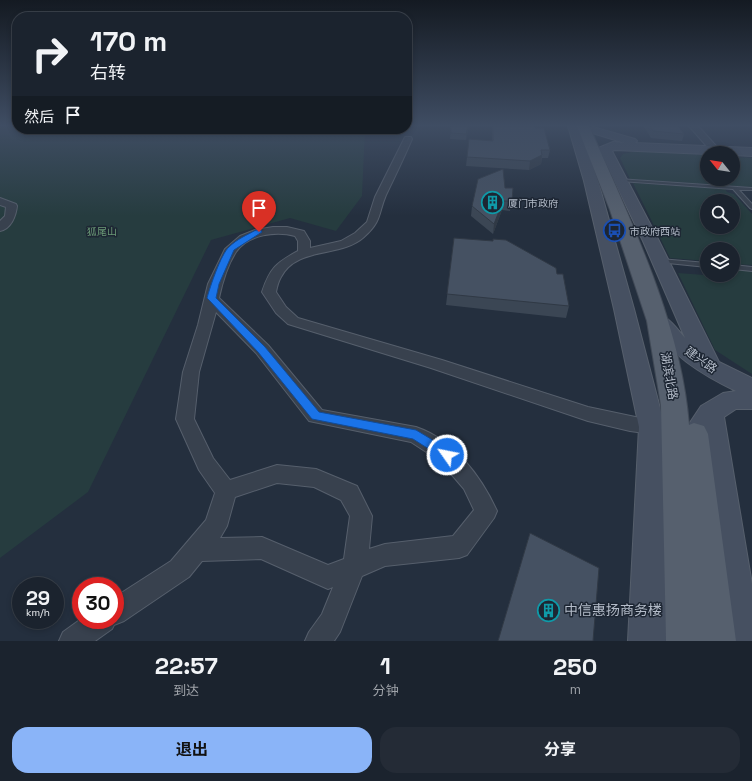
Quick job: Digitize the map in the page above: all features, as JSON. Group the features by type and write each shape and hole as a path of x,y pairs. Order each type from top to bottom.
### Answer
{"main road":[{"name":"湖滨北路","path":"599,156 658,321 674,405 686,641"},
{"path":"702,424 716,641"}],"street":[{"path":"400,156 380,197 372,223 359,236 345,244 304,253 284,264 274,277 269,292 281,310 293,321 400,351 580,412 652,428"},
{"path":"593,156 594,196 624,309 652,428 647,641"},
{"path":"605,156 620,180 660,261 709,366"},
{"path":"0,201 12,206 10,216 0,228"},
{"path":"226,491 206,464 185,419 191,372 206,325 215,284 231,249 259,232 287,230 300,234 304,241 304,253"},
{"path":"195,550 262,548 328,577 385,555 459,547 486,511 471,483 447,455 416,434 316,416 262,349 212,298"},
{"name":"建兴路","path":"658,321 680,346 725,376 752,388"},
{"path":"743,641 702,424 732,400 752,400"},
{"path":"226,491 277,474 316,478 349,493 361,516 356,561 331,623 318,641"},
{"path":"124,606 180,569 216,526 226,491"},
{"path":"72,641 90,629"}],"lane":[{"path":"620,180 752,189"},
{"path":"735,188 752,207"},
{"path":"660,261 700,264"},
{"path":"740,268 752,269"}],"green space":[{"name":"狐尾山","path":"0,156 364,156 362,196 336,231 290,218 211,240 88,492 0,558"},
{"path":"622,156 700,156 700,184 630,179 620,158"},
{"path":"740,157 752,158 752,187 737,186 740,186"},
{"path":"633,183 725,189 727,192 734,194 700,194 700,234 740,234 740,201 752,214 752,265 740,264 740,242 700,242 700,260 670,258"},
{"path":"740,270 752,271 752,374 715,350 678,273 700,275 700,282 740,282"}],"building":[{"path":"467,156 540,156 530,161"},
{"path":"503,169 505,188 513,188 512,201 503,201 494,224 472,206 478,179"},
{"path":"454,238 493,241 493,239 506,240 556,268 557,274 563,274 569,306 447,294"},
{"name":"中信惠扬商务楼","path":"530,533 599,568 593,641 498,641"}],"place":[{"name":"厦门市政府","path":"492,203"},
{"name":"市政府西站","path":"615,231"},
{"name":"中信惠扬商务楼","path":"548,610"}],"route":[{"path":"259,232 244,239 231,249 215,284 212,298 262,349 316,416 416,434 447,455"}]}
